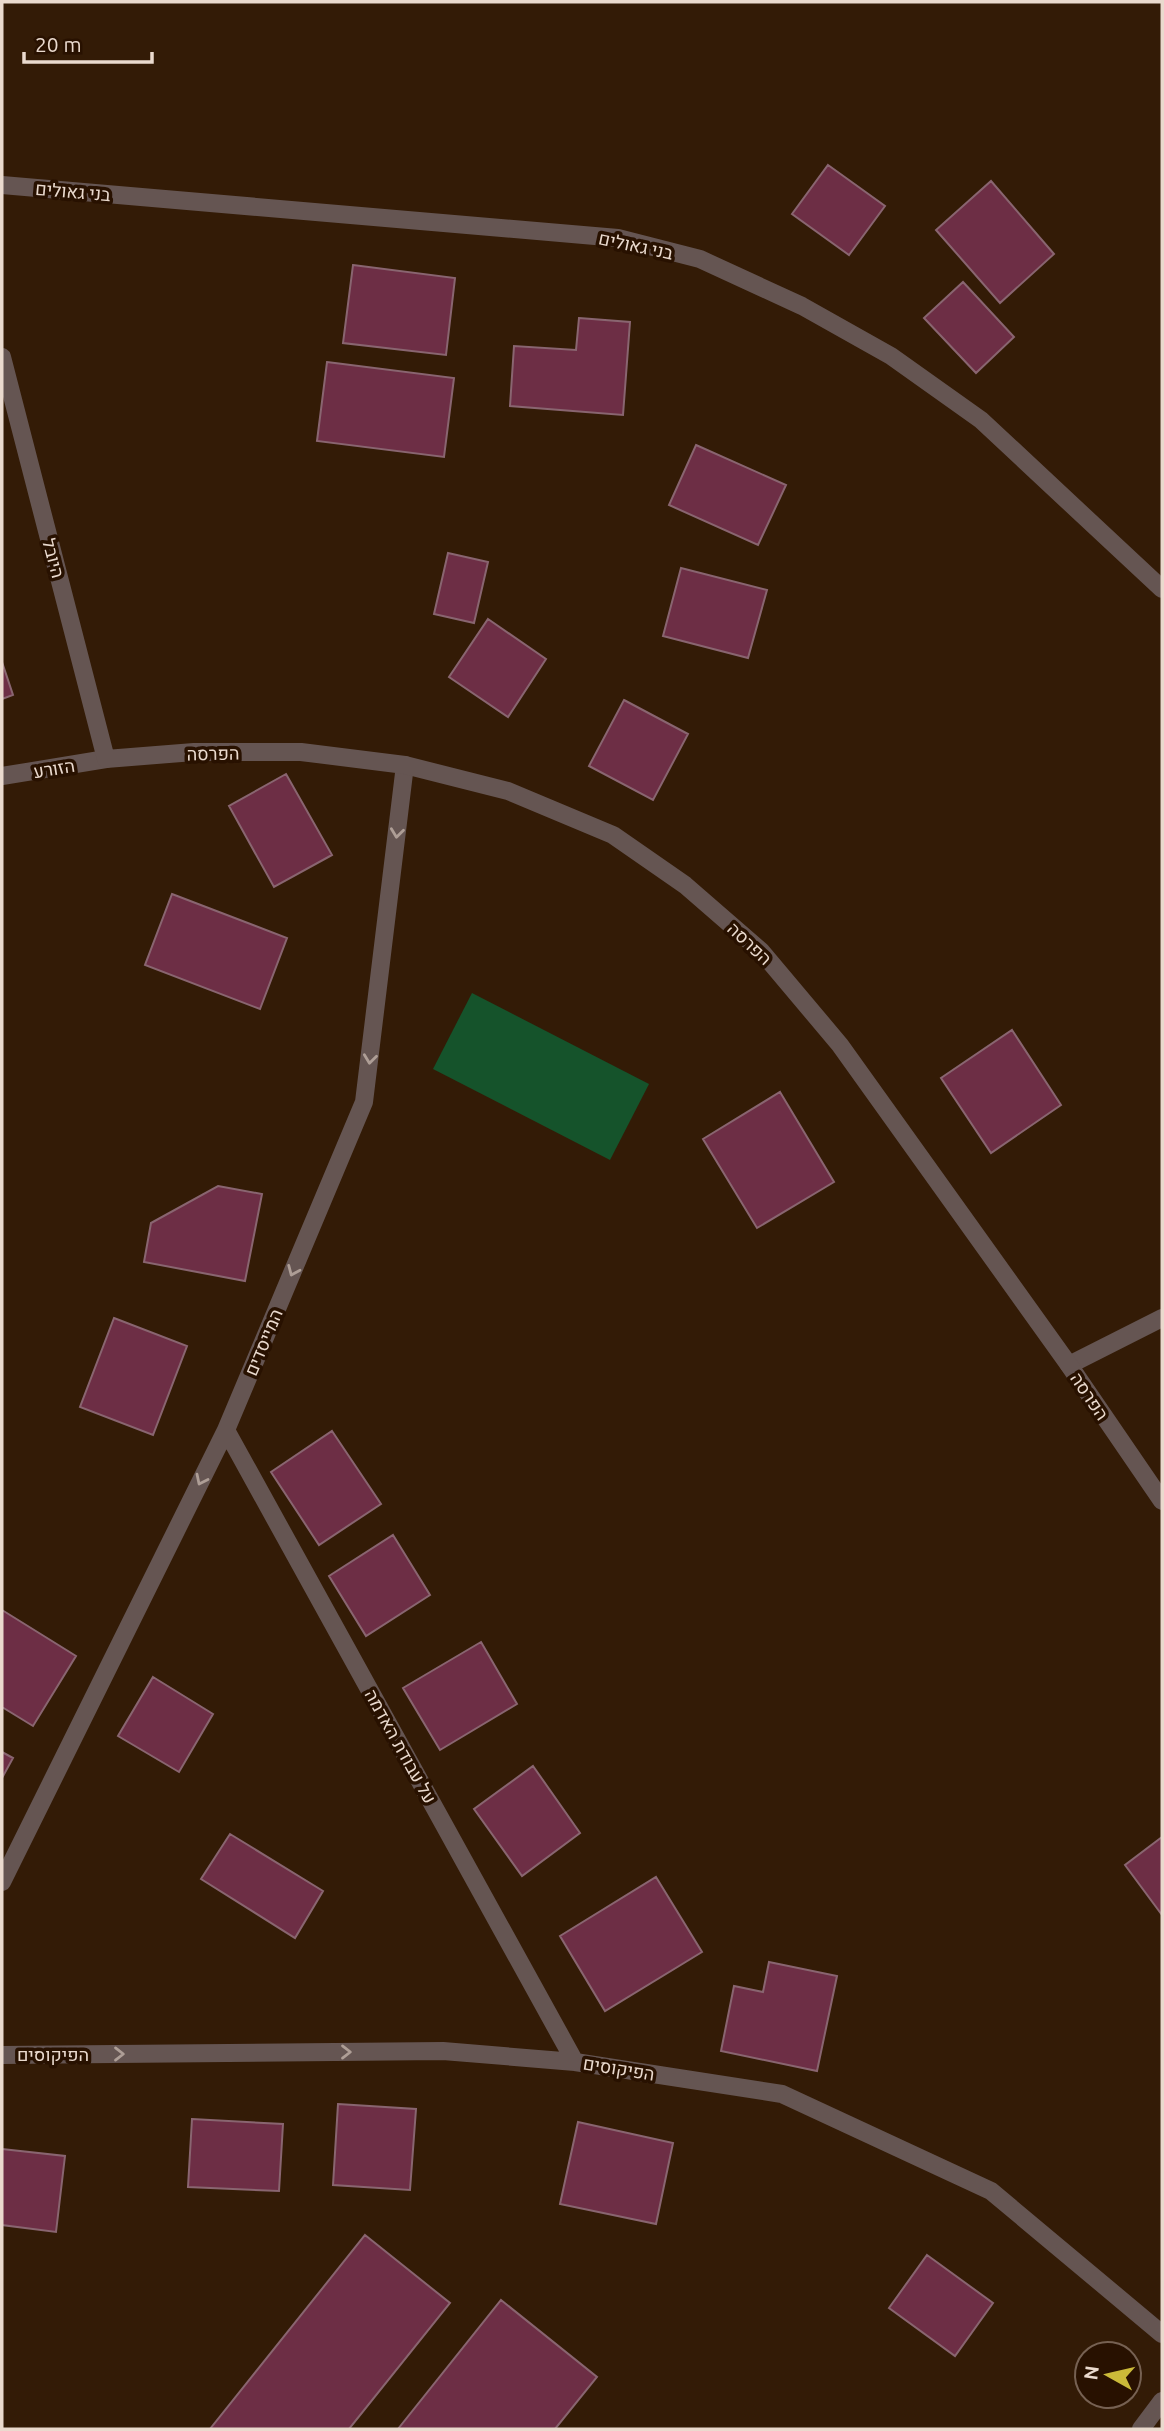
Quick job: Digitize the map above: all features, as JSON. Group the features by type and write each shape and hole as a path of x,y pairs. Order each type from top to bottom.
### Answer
{"street":[{"name":"בני גאולים","path":"2,185 618,238 700,259 802,306 891,356 981,420 1162,589"},
{"name":"היובל","path":"2,358 106,759"},
{"name":"הפרסה","path":"106,759 194,752 301,752 405,765 508,791 613,835 685,886 761,950 840,1045 1069,1364 1162,1501"},
{"name":"הזורע","path":"2,776 106,759"},
{"name":"המייסדים","path":"2,1882 226,1430 365,1102 405,765"},
{"path":"1069,1364 1162,1318"},
{"name":"על עבודת האדמה","path":"226,1430 575,2062"},
{"name":"הפיקוסים","path":"2,2055 443,2051 575,2062 782,2094 990,2190 1162,2334"},
{"path":"1141,2429 1162,2401"}],"green space":[{"path":"472,993 649,1084 610,1160 433,1069"}],"building":[{"path":"828,165 885,206 849,255 792,214"},
{"path":"991,181 1054,254 1000,303 936,230"},
{"path":"353,265 455,278 446,355 343,343"},
{"path":"963,282 1014,337 976,373 924,318"},
{"path":"579,318 630,322 623,415 510,406 514,346 576,350"},
{"path":"327,362 454,378 444,457 317,441"},
{"path":"696,445 786,485 758,545 669,505"},
{"path":"448,553 488,562 474,623 434,614"},
{"path":"681,568 767,590 748,658 663,636"},
{"path":"488,619 546,659 508,717 449,677"},
{"path":"2,662 13,695 2,699"},
{"path":"624,700 688,734 653,800 589,766"},
{"path":"286,774 332,855 274,887 229,806"},
{"path":"172,894 287,938 260,1009 145,965"},
{"path":"1012,1030 1061,1105 991,1153 941,1078"},
{"path":"780,1092 834,1182 757,1228 703,1139"},
{"path":"218,1186 262,1194 245,1281 144,1262 151,1223"},
{"path":"114,1318 187,1346 153,1435 80,1407"},
{"path":"332,1431 381,1504 319,1545 271,1472"},
{"path":"393,1535 430,1595 366,1636 329,1576"},
{"path":"2,1610 76,1656 33,1726 2,1707"},
{"path":"481,1642 517,1704 440,1750 403,1688"},
{"path":"153,1677 213,1714 179,1772 118,1736"},
{"path":"2,1752 13,1758 2,1778"},
{"path":"533,1766 580,1833 522,1876 474,1809"},
{"path":"230,1834 323,1891 295,1938 201,1879"},
{"path":"1162,1837 1162,1915 1125,1865"},
{"path":"656,1877 702,1952 605,2011 560,1936"},
{"path":"769,1962 837,1976 817,2071 721,2051 734,1986 763,1992"},
{"path":"338,2104 416,2109 410,2190 333,2185"},
{"path":"192,2119 283,2124 279,2191 188,2187"},
{"path":"578,2122 673,2143 656,2224 560,2204"},
{"path":"2,2149 65,2156 56,2232 2,2225"},
{"path":"365,2235 450,2303 349,2429 210,2429"},
{"path":"927,2255 993,2303 955,2356 889,2308"},
{"path":"501,2300 597,2377 555,2429 398,2429"}]}
